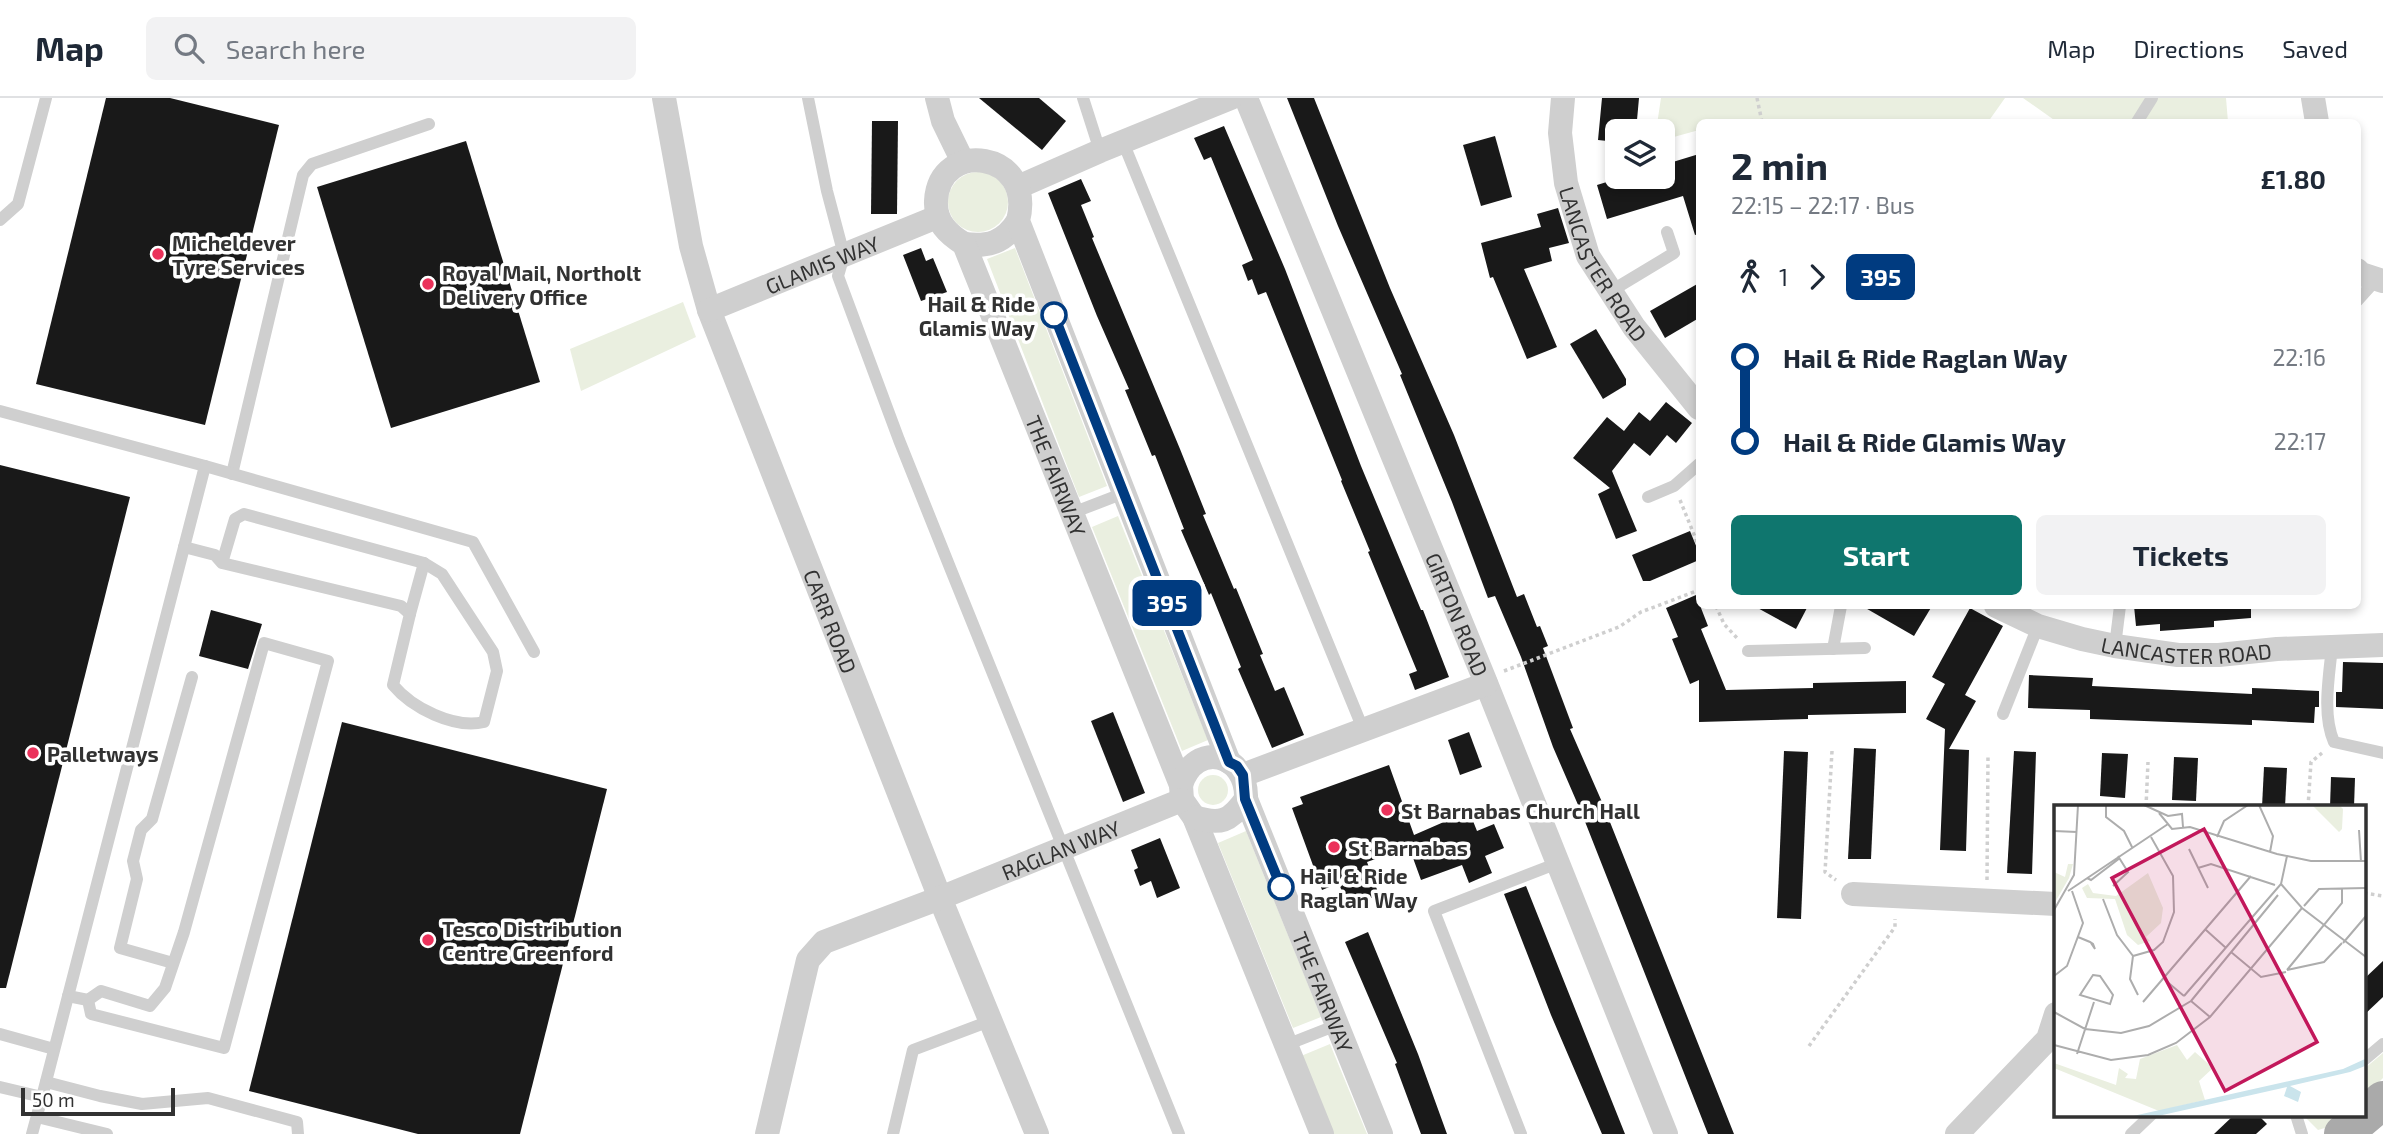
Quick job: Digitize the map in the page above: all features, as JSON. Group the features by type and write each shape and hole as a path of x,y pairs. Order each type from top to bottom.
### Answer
{"main road":[{"path":"2366,1114 2383,1100"},
{"path":"2343,1134 2364,1116"}],"street":[{"name":"CARR ROAD","path":"664,98 691,246 709,310 940,898 1037,1134"},
{"path":"937,98 943,121 963,162"},
{"path":"937,217 936,193 941,181 963,162 984,160 999,165 1011,174 1018,187 1231,98"},
{"name":"GIRTON ROAD","path":"1246,98 1485,681 1666,1134"},
{"name":"LANCASTER ROAD","path":"1563,98 1560,133 1566,183 1588,256 1634,327 1696,402"},
{"path":"2313,98 2316,119"},
{"name":"THE FAIRWAY","path":"1018,187 1021,208 1017,221 1381,1134"},
{"name":"GLAMIS WAY","path":"709,310 937,217"},
{"name":"THE FAIRWAY","path":"937,217 948,234 964,244 1322,1134"},
{"path":"964,244 981,246 996,242 1013,229 1017,221"},
{"name":"LANCASTER ROAD","path":"2002,609 2038,626 2115,646 2178,655 2383,645"},
{"path":"1239,779 1485,681"},
{"path":"1210,757 1239,779 1236,813 1222,821 1211,822 1186,801 1184,775 1199,760 1210,757"},
{"name":"RAGLAN WAY","path":"767,1134 808,960 824,942 1186,801"},
{"path":"1853,894 2054,904"},
{"path":"1957,1134 2048,1039 2054,1020"}],"lane":[{"path":"0,220 18,204 46,98"},
{"path":"808,98 827,191 844,255 838,276 899,440 1179,1134"},
{"path":"1083,98 1112,146 1363,729"},
{"path":"2139,119 2152,98"},
{"path":"232,474 303,175 312,164 429,124"},
{"path":"1612,291 1674,253 1667,232"},
{"path":"2361,295 2372,277"},
{"path":"0,411 473,542 534,652"},
{"path":"32,1134 205,466"},
{"path":"1648,497 1674,486 1696,467"},
{"path":"1072,513 1124,493"},
{"path":"222,564 235,519 244,514 424,563 442,574 493,652 496,671 484,722 470,725 436,715 403,697 393,685 424,563"},
{"path":"184,547 215,555 222,564 401,606 410,614"},
{"path":"1833,649 1840,609"},
{"path":"2115,646 2120,609"},
{"path":"2003,714 2038,626"},
{"path":"68,996 88,1000 101,991 150,1006 165,988 264,643 328,661 224,1048 91,1014 88,1000"},
{"path":"2332,647 2329,730 2334,742 2383,753"},
{"path":"1748,651 1865,648"},
{"path":"173,963 120,948 137,879 133,861 135,851 141,830 152,819 192,677"},
{"path":"1521,1134 1434,911 1558,863"},
{"path":"893,1134 913,1050 990,1021"},
{"path":"1286,1045 1337,1026"},
{"path":"0,1034 54,1049"},
{"path":"2366,1058 2383,1044"},
{"path":"46,1082 142,1104 208,1098 297,1122 298,1134"},
{"path":"0,1087 42,1097"},
{"path":"2131,1134 2150,1116"},
{"path":"2295,1116 2302,1134"},
{"path":"37,1117 107,1134"}],"path":[{"path":"1758,98 1762,119"},
{"path":"1674,486 1696,540"},
{"path":"1485,681 1619,626 1641,612 1696,591"},
{"path":"1717,609 1724,624 1748,651"},
{"path":"2308,805 2311,762 2334,742"},
{"path":"1832,751 1825,872 1853,894"},
{"path":"1986,900 1988,756"},
{"path":"2146,805 2148,762"},
{"path":"1809,1046 1895,927 1898,896"}],"shaded area":[{"path":"1661,98 2005,98 1990,119 1696,119 1696,131 1675,137 1675,119 1658,119"},
{"path":"2023,98 2226,98 2228,119 2053,119"},
{"path":"972,172 984,172 1003,185 1008,202 1006,214 995,227 984,232 972,232 953,219 948,208 948,196 961,177"},
{"path":"1015,248 1107,486 1079,497 987,259"},
{"path":"683,302 696,337 581,391 570,349"},
{"path":"1118,516 1208,740 1182,751 1092,527"},
{"path":"1213,775 1224,779 1228,790 1224,801 1213,805 1202,801 1198,790 1202,779"},
{"path":"1246,831 1321,1017 1293,1028 1218,843"},
{"path":"1330,1044 1367,1134 1333,1134 1301,1056"},
{"path":"2383,1053 2383,1078 2366,1095 2366,1067"},
{"path":"2344,1116 2335,1125 2318,1130 2305,1117"}],"building":[{"name":"Micheldever Tyre Services","path":"106,98 170,98 279,125 205,425 36,384"},
{"path":"979,98 1039,98 1066,121 1042,150"},
{"path":"1287,98 1314,98 1390,288 1454,435 1517,597 1524,594 1537,627 1540,626 1548,646 1543,648 1573,728 1570,729 1602,802 1734,1134 1708,1134 1553,747 1521,657 1495,596 1488,598 1400,375 1402,374 1338,226"},
{"path":"1602,98 1639,98 1637,119 1605,119 1605,141 1598,140"},
{"path":"872,121 898,121 897,214 871,214"},
{"path":"1224,126 1285,269 1361,466 1449,677 1415,690 1409,674 1417,671 1368,552 1370,551 1342,480 1266,292 1258,295 1252,279 1248,281 1242,265 1253,260 1211,157 1204,160 1194,138"},
{"path":"1495,136 1512,197 1481,206 1463,145"},
{"name":"Royal Mail, Northolt Delivery Office","path":"466,141 540,382 391,428 317,187"},
{"path":"1696,155 1696,235 1683,196 1607,219 1597,185 1605,183 1605,189 1675,189 1675,161"},
{"path":"1081,179 1091,201 1081,205 1094,237 1092,238 1180,449 1206,514 1203,515 1263,654 1260,655 1275,691 1284,687 1304,735 1272,748 1238,669 1241,667 1211,593 1209,595 1181,530 1184,529 1155,455 1152,456 1125,390 1129,389 1048,193"},
{"path":"1558,208 1569,243 1549,248 1552,261 1524,269 1557,347 1527,359 1493,277 1490,278 1481,243 1541,227 1537,214"},
{"path":"921,248 926,261 933,258 947,292 921,301 903,255"},
{"path":"1696,285 1696,320 1665,338 1650,311"},
{"path":"1596,329 1626,379 1626,385 1603,399 1570,344"},
{"path":"1666,402 1692,423 1676,443 1667,435 1650,456 1634,443 1612,471 1637,531 1616,539 1598,494 1610,488 1573,458 1607,417 1624,431 1639,412 1650,421"},
{"name":"Palletways","path":"0,465 130,497 6,988 0,988"},
{"path":"1690,531 1696,546 1696,561 1650,581 1643,581 1632,555"},
{"path":"1696,595 1696,609 1701,609 1708,626 1701,629 1726,690 1813,688 1813,683 1906,681 1906,713 1808,715 1808,719 1699,722 1699,680 1690,684 1672,639 1678,637 1666,608"},
{"path":"1759,609 1806,609 1796,629"},
{"path":"1867,609 1930,609 1914,636"},
{"path":"1969,609 2003,626 1965,695 1976,701 1949,749 1969,750 1966,851 1940,850 1945,729 1926,719 1945,684 1932,677"},
{"path":"2134,609 2251,609 2251,618 2214,621 2214,627 2160,631 2160,624 2136,626"},
{"path":"211,610 262,624 248,669 199,656"},
{"path":"2343,662 2383,663 2383,709 2336,707 2336,692 2342,692"},
{"path":"2029,675 2093,678 2092,686 2252,694 2252,688 2319,691 2319,707 2315,707 2314,723 2252,720 2252,725 2090,719 2090,710 2028,708"},
{"path":"1113,712 1145,793 1123,802 1091,721"},
{"name":"Tesco Distribution Centre Greenford","path":"342,722 607,789 520,1134 418,1134 249,1091"},
{"path":"1469,732 1482,767 1460,775 1448,740"},
{"path":"1854,748 1876,749 1871,859 1848,859"},
{"path":"1784,751 1808,752 1801,919 1777,918"},
{"path":"2014,751 2036,752 2032,874 2007,873"},
{"path":"2102,753 2128,754 2125,798 2100,796"},
{"path":"2174,757 2198,758 2196,801 2172,800"},
{"path":"1389,765 1414,835 1469,811 1477,831 1494,824 1504,848 1485,856 1492,873 1469,883 1462,865 1421,880 1409,847 1367,862 1379,895 1347,907 1339,883 1322,890 1292,808 1303,804 1300,797"},
{"path":"2264,767 2287,768 2285,805 2262,805"},
{"path":"2331,777 2355,778 2354,805 2330,805"},
{"path":"1160,838 1180,888 1157,898 1151,881 1140,886 1134,870 1138,868 1131,850"},
{"path":"1526,886 1625,1134 1602,1134 1551,1015 1504,894"},
{"path":"1368,932 1418,1054 1447,1134 1421,1134 1395,1064 1397,1063 1345,942"},
{"path":"2383,961 2383,997 2366,1013 2366,977"},
{"path":"2233,1116 2259,1116 2267,1124 2256,1134 2214,1134"}],"bus line":[{"name":"395","path":"1054,315 1229,762 1237,766 1243,775 1245,799 1281,887"}],"place":[{"name":"Micheldever Tyre Services","path":"158,254"},
{"name":"Royal Mail, Northolt Delivery Office","path":"428,284"},
{"name":"Hail & Ride Glamis Way","path":"1054,315"},
{"name":"Palletways","path":"33,753"},
{"name":"St Barnabas Church Hall","path":"1387,810"},
{"name":"St Barnabas","path":"1334,847"},
{"name":"Hail & Ride Raglan Way","path":"1281,887"},
{"name":"Tesco Distribution Centre Greenford","path":"428,940"}]}
